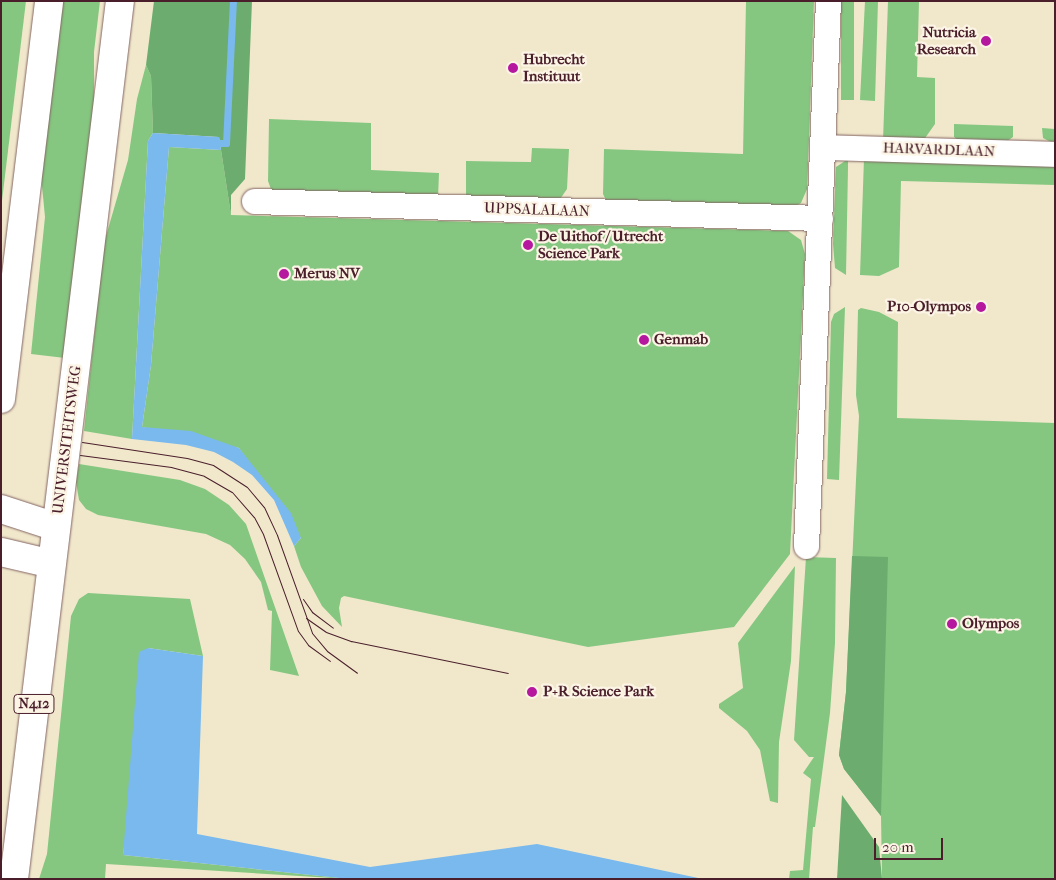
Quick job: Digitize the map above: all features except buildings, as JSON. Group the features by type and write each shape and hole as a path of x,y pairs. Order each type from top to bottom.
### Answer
{"main road":[{"path":"1,399 49,1"},
{"name":"UNIVERSITEITSWEG","path":"14,879 120,1"},
{"path":"1,509 56,527"},
{"path":"1,552 52,564"}],"street":[{"path":"806,546 828,1"},
{"name":"HARVARDLAAN","path":"823,147 1055,154"},
{"name":"UPPSALALAAN","path":"254,201 820,218"}],"green space":[{"path":"1,1 26,1 1,209"},
{"path":"62,1 100,1 94,52 94,125 65,358 31,354 45,217 41,176"},
{"path":"154,1 252,1 245,179 231,195 231,215 219,137 153,133 151,76 146,65"},
{"path":"746,1 814,1 807,189 801,203 789,209 608,204 603,194 604,149 743,154"},
{"path":"841,1 854,1 854,100 841,100"},
{"path":"865,1 878,1 875,101 860,100"},
{"path":"888,1 919,1 917,77 935,78 935,124 923,141 883,140"},
{"path":"146,65 151,76 153,133 148,141 132,439 84,431 104,243 128,160 137,99"},
{"path":"269,119 371,123 371,170 439,173 438,198 272,192 268,181"},
{"path":"954,124 1013,126 1013,137 1003,144 961,142 954,137"},
{"path":"1042,128 1055,129 1055,144 1043,138"},
{"path":"169,147 221,150 231,215 788,231 801,240 805,254 790,554 734,627 588,647 344,596 341,598 339,608 342,627 322,606 301,567 294,546 301,538 239,448 142,427 151,365"},
{"path":"532,148 569,149 567,189 558,202 466,199 466,161 531,162"},
{"path":"864,158 1055,164 1055,185 901,181 899,267 879,276 860,275"},
{"path":"848,159 846,275 835,268 833,244 836,167"},
{"path":"845,307 839,480 827,479 831,322 834,314"},
{"name":"Olympos","path":"861,308 879,312 898,322 897,418 1055,423 1055,879 882,879 881,816 844,769 839,755 846,692 859,416 856,395 858,310"},
{"path":"79,464 180,480 205,489 229,505 246,524 299,676 270,670 272,611 268,610 261,582 245,559 230,545 206,534 98,515 86,509 79,500 76,482"},
{"path":"852,556 888,557 881,816 844,769 839,755 846,692"},
{"path":"806,557 836,558 835,643 830,713 815,827 813,827 809,879 789,879 790,871 803,870 811,779 803,773 814,757 809,757 794,740"},
{"path":"795,566 791,661 779,742 778,803 770,801 760,750 747,731 719,708 719,704 743,688 738,643"},
{"path":"88,593 190,599 203,656 148,648 123,855 349,879 106,864 105,879 39,879 47,854 71,616 79,599"},
{"path":"842,795 879,847 882,879 837,879"}],"water":[{"path":"153,133 219,137 221,150 169,147 151,365 142,427 191,431 239,448 291,513 301,538 294,546 274,500 252,475 233,462 214,452 186,445 132,439 148,141"},
{"path":"148,648 203,656 197,834 370,867 537,844 703,879 349,879 123,855 139,652"}],"waterway":[{"path":"220,143 226,143 233,1"}],"tram line":[{"path":"82,442 187,458 213,465 247,487 264,507 277,535 312,633 327,651 357,673"},
{"path":"80,455 171,467 204,476 232,492 254,517 263,534 298,631 308,645 330,661"},
{"path":"303,599 312,612 333,628"},
{"path":"306,618 326,632 351,641 508,673"}],"place":[{"name":"Nutricia Research","path":"986,41"},
{"name":"Hubrecht Instituut","path":"513,68"},
{"name":"De Uithof / Utrecht Science Park","path":"528,245"},
{"name":"Merus NV","path":"284,274"},
{"name":"P10-Olympos","path":"981,307"},
{"name":"Genmab","path":"644,340"},
{"name":"Olympos","path":"952,624"},
{"name":"P+R Science Park","path":"532,692"}]}
